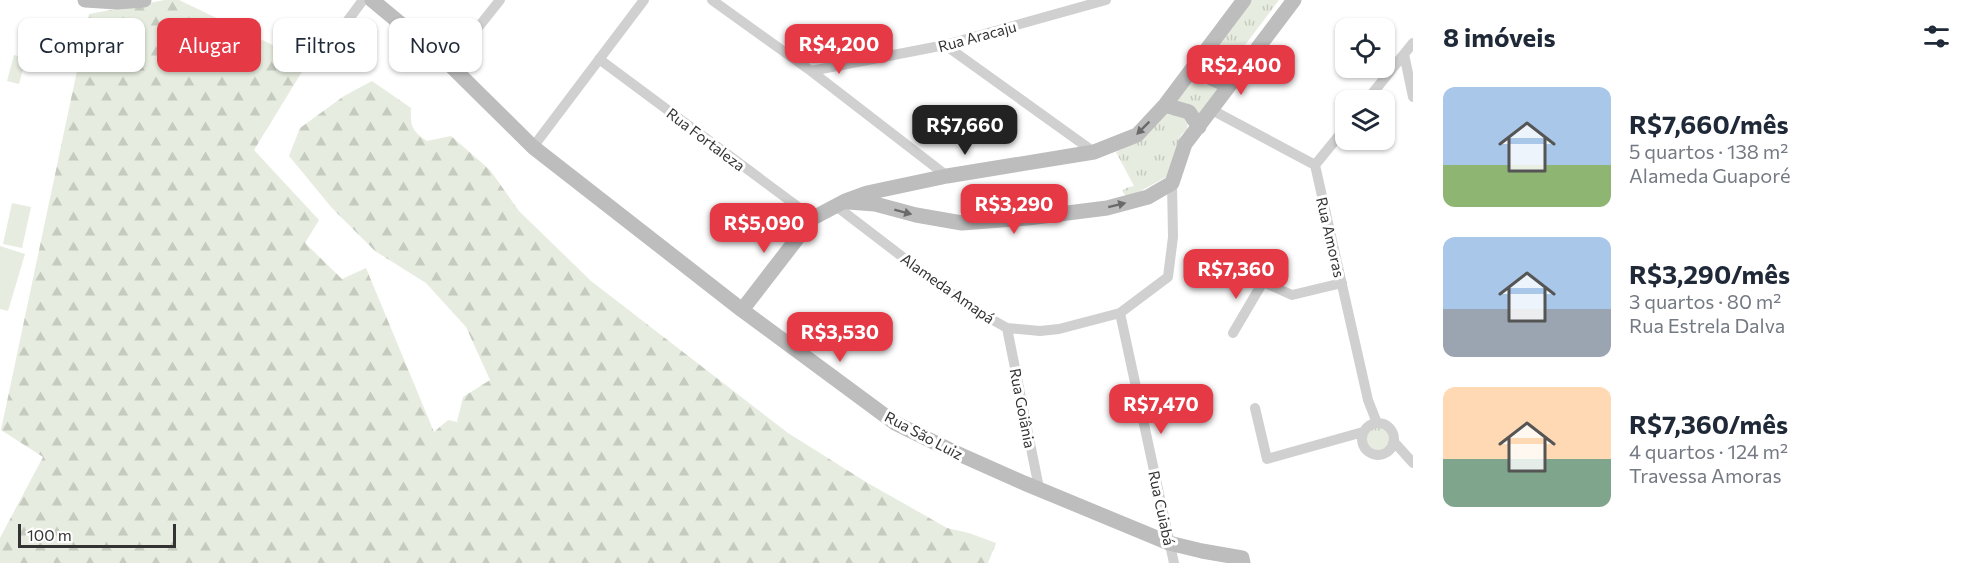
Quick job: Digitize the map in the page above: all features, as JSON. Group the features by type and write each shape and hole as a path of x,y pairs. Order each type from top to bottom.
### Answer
{"street":[{"path":"87,0 117,2 144,0"},
{"path":"350,18 363,0"},
{"name":"Rua São Luiz","path":"372,0 394,18"},
{"path":"482,23 500,0"},
{"path":"533,147 644,0"},
{"path":"712,0 811,71 947,176"},
{"name":"Rua Aracaju","path":"811,71 945,45 1076,4 1106,0"},
{"path":"742,310 813,218 841,204 867,193 947,176 1094,152 1137,135 1165,105 1244,0"},
{"path":"841,204 875,204 916,215 962,223 1028,218 1107,208 1148,197 1172,183 1185,144 1294,0"},
{"path":"1375,90 1413,43"},
{"path":"945,45 1094,152"},
{"path":"1404,54 1413,96"},
{"name":"Rua Fortaleza","path":"599,59 813,218"},
{"path":"1198,62 1211,81 1228,86"},
{"name":"Rua São Luiz","path":"457,72 533,147 742,310 895,423 952,452 1169,543 1243,560"},
{"path":"1165,105 1189,112 1199,127"},
{"path":"1212,110 1315,165 1335,140"},
{"name":"Rua Amoras","path":"1315,165 1368,400 1377,423"},
{"name":"Alameda Amapá","path":"841,204 934,281 977,311 1007,328 1040,331 1059,329 1120,313 1168,278 1173,237 1172,183"},
{"path":"1228,255 1263,282 1292,295 1342,283"},
{"path":"1233,333 1263,282"},
{"name":"Rua Cuiabá","path":"1120,313 1174,563"},
{"name":"Rua Goiânia","path":"1007,328 1039,488"},
{"path":"1255,408 1267,459 1363,432 1371,424 1382,423 1391,429 1395,443 1413,463"},
{"path":"1363,432 1362,443 1372,454 1388,453 1395,443"}],"green space":[{"path":"165,0 179,0 216,18 157,18 157,72 261,72 261,39 273,45 273,72 302,72 254,150 319,220 305,243 342,279 366,268 434,432 448,420 457,422 463,397 490,380 466,327 426,283 375,251 332,208 289,156 300,128 344,96 372,81 411,108 413,128 427,141 451,136 490,170 519,211 591,281 788,433 866,482 947,528 996,543 988,563 0,563 0,538 43,457 1,430 77,72 145,72 145,18 88,18 89,14"},
{"path":"1251,0 1279,0 1227,69 1209,59"},
{"path":"14,55 18,56 18,72 22,72 19,84 7,81"},
{"path":"1195,69 1203,84 1222,89 1200,116 1173,101"},
{"path":"1164,111 1182,114 1188,122 1187,129 1181,135 1168,176 1135,194 1126,196 1122,191 1134,186 1116,152 1130,145"},
{"path":"12,203 31,207 22,248 3,244"},
{"path":"0,246 25,254 8,311 0,309"},
{"path":"1378,427 1386,431 1390,439 1386,447 1378,451 1370,447 1366,439 1370,431"}]}
